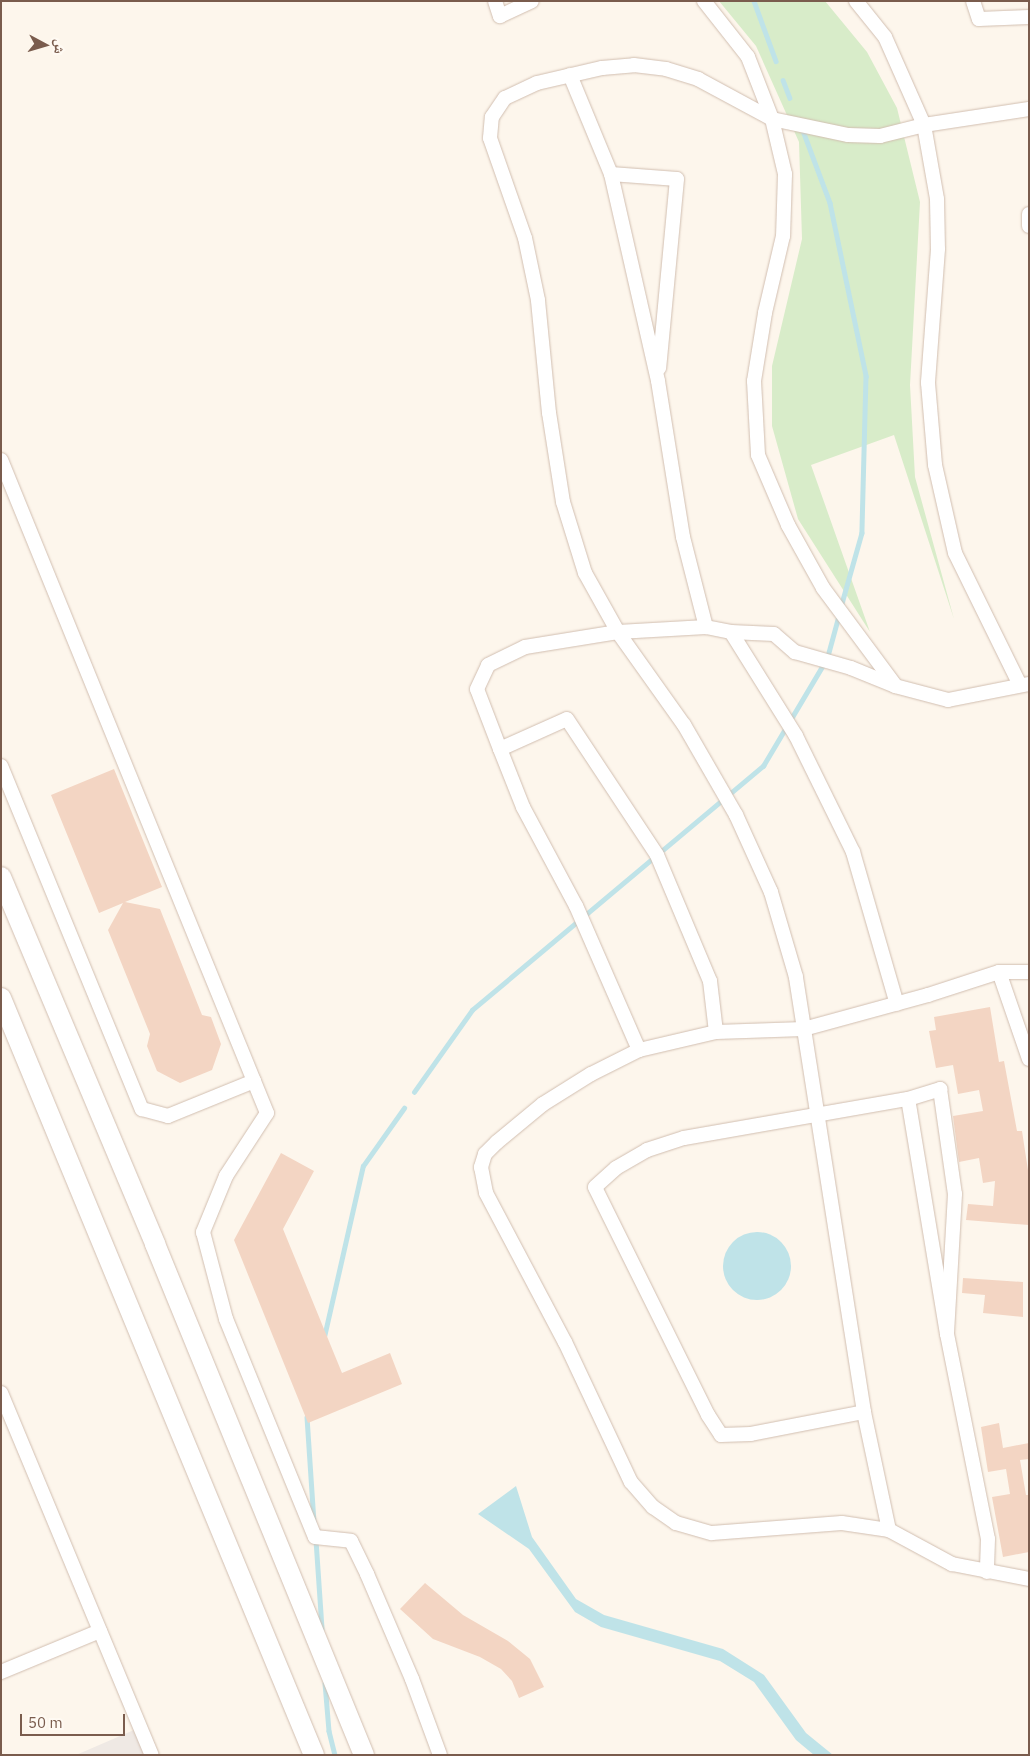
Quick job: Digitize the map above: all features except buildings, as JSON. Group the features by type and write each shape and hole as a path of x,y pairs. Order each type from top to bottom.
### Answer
{"main road":[{"path":"1,877 155,1244 364,1755"},
{"path":"1,998 314,1755"}],"street":[{"path":"496,1 500,16 532,1"},
{"path":"704,1 748,57 760,107"},
{"path":"638,1050 576,906 523,807 500,749 477,689 488,665 525,646 618,632 706,627 731,632 774,634 796,652 850,668 896,686 948,700 1024,684 955,554 935,465 928,383 938,249 937,199 924,125 885,37 856,1"},
{"path":"972,1 979,18 1029,17"},
{"path":"889,1530 864,1412 816,1116 796,977 771,892 740,824 684,725 618,632 585,573 563,502 549,413 538,300 525,238 490,138 492,117 504,98 537,83 602,68 634,66 666,69 698,79 760,107 772,119 785,174 783,236 765,313 754,381 758,455 788,524 823,588 896,686"},
{"path":"570,75 611,174 658,381 683,538 706,627"},
{"path":"772,119 848,135 880,136 924,125 1029,109"},
{"path":"611,174 677,179 658,381"},
{"path":"1029,214 1029,226"},
{"path":"1,460 267,1113 226,1176 203,1232 226,1319 315,1536 351,1541 368,1574 408,1670 440,1755"},
{"path":"731,632 796,736 853,852 898,1004"},
{"path":"500,749 567,719 657,855 710,981 716,1032"},
{"path":"1,766 142,1109 168,1116 254,1081"},
{"path":"999,972 1029,1059"},
{"path":"1029,972 999,972 898,1004 804,1029 716,1032 638,1050 591,1074 543,1104 485,1154 481,1167 486,1193 565,1342 631,1482 653,1507 676,1523 712,1533 842,1523 889,1530 952,1564 1029,1579"},
{"path":"864,1412 752,1434 721,1435 708,1415 595,1187 616,1168 656,1147 684,1138 908,1099 940,1089 955,1194 947,1334"},
{"path":"908,1099 947,1334 988,1539 987,1572"},
{"path":"1,1394 8,1427 100,1631 152,1755"},
{"path":"1,1672 100,1631"}],"shaded area":[{"path":"134,1730 144,1755 76,1755"}],"green space":[{"path":"719,1 825,1 867,52 897,108 920,202 910,385 915,477 954,619 894,435 811,465 870,632 798,519 772,426 772,366 802,239 799,142 756,46"}],"water":[{"path":"757,1232 770,1234 781,1242 789,1253 791,1266 789,1279 781,1290 770,1298 757,1300 744,1298 733,1290 725,1279 723,1266 725,1253 733,1242 744,1234"},
{"path":"516,1486 532,1537 576,1599 604,1615 723,1649 764,1675 806,1733 833,1755 814,1755 796,1740 754,1682 720,1661 601,1627 575,1612 529,1549 478,1514"}],"waterway":[{"path":"754,1 776,61"},
{"path":"783,80 790,98"},
{"path":"802,128 830,203 866,376 862,533 841,607"},
{"path":"414,1092 472,1010 763,766 827,658 839,614"},
{"path":"324,1337 363,1166 404,1108"},
{"path":"307,1417 314,1522"},
{"path":"316,1540 322,1629"},
{"path":"325,1683 329,1731 335,1755"}]}
